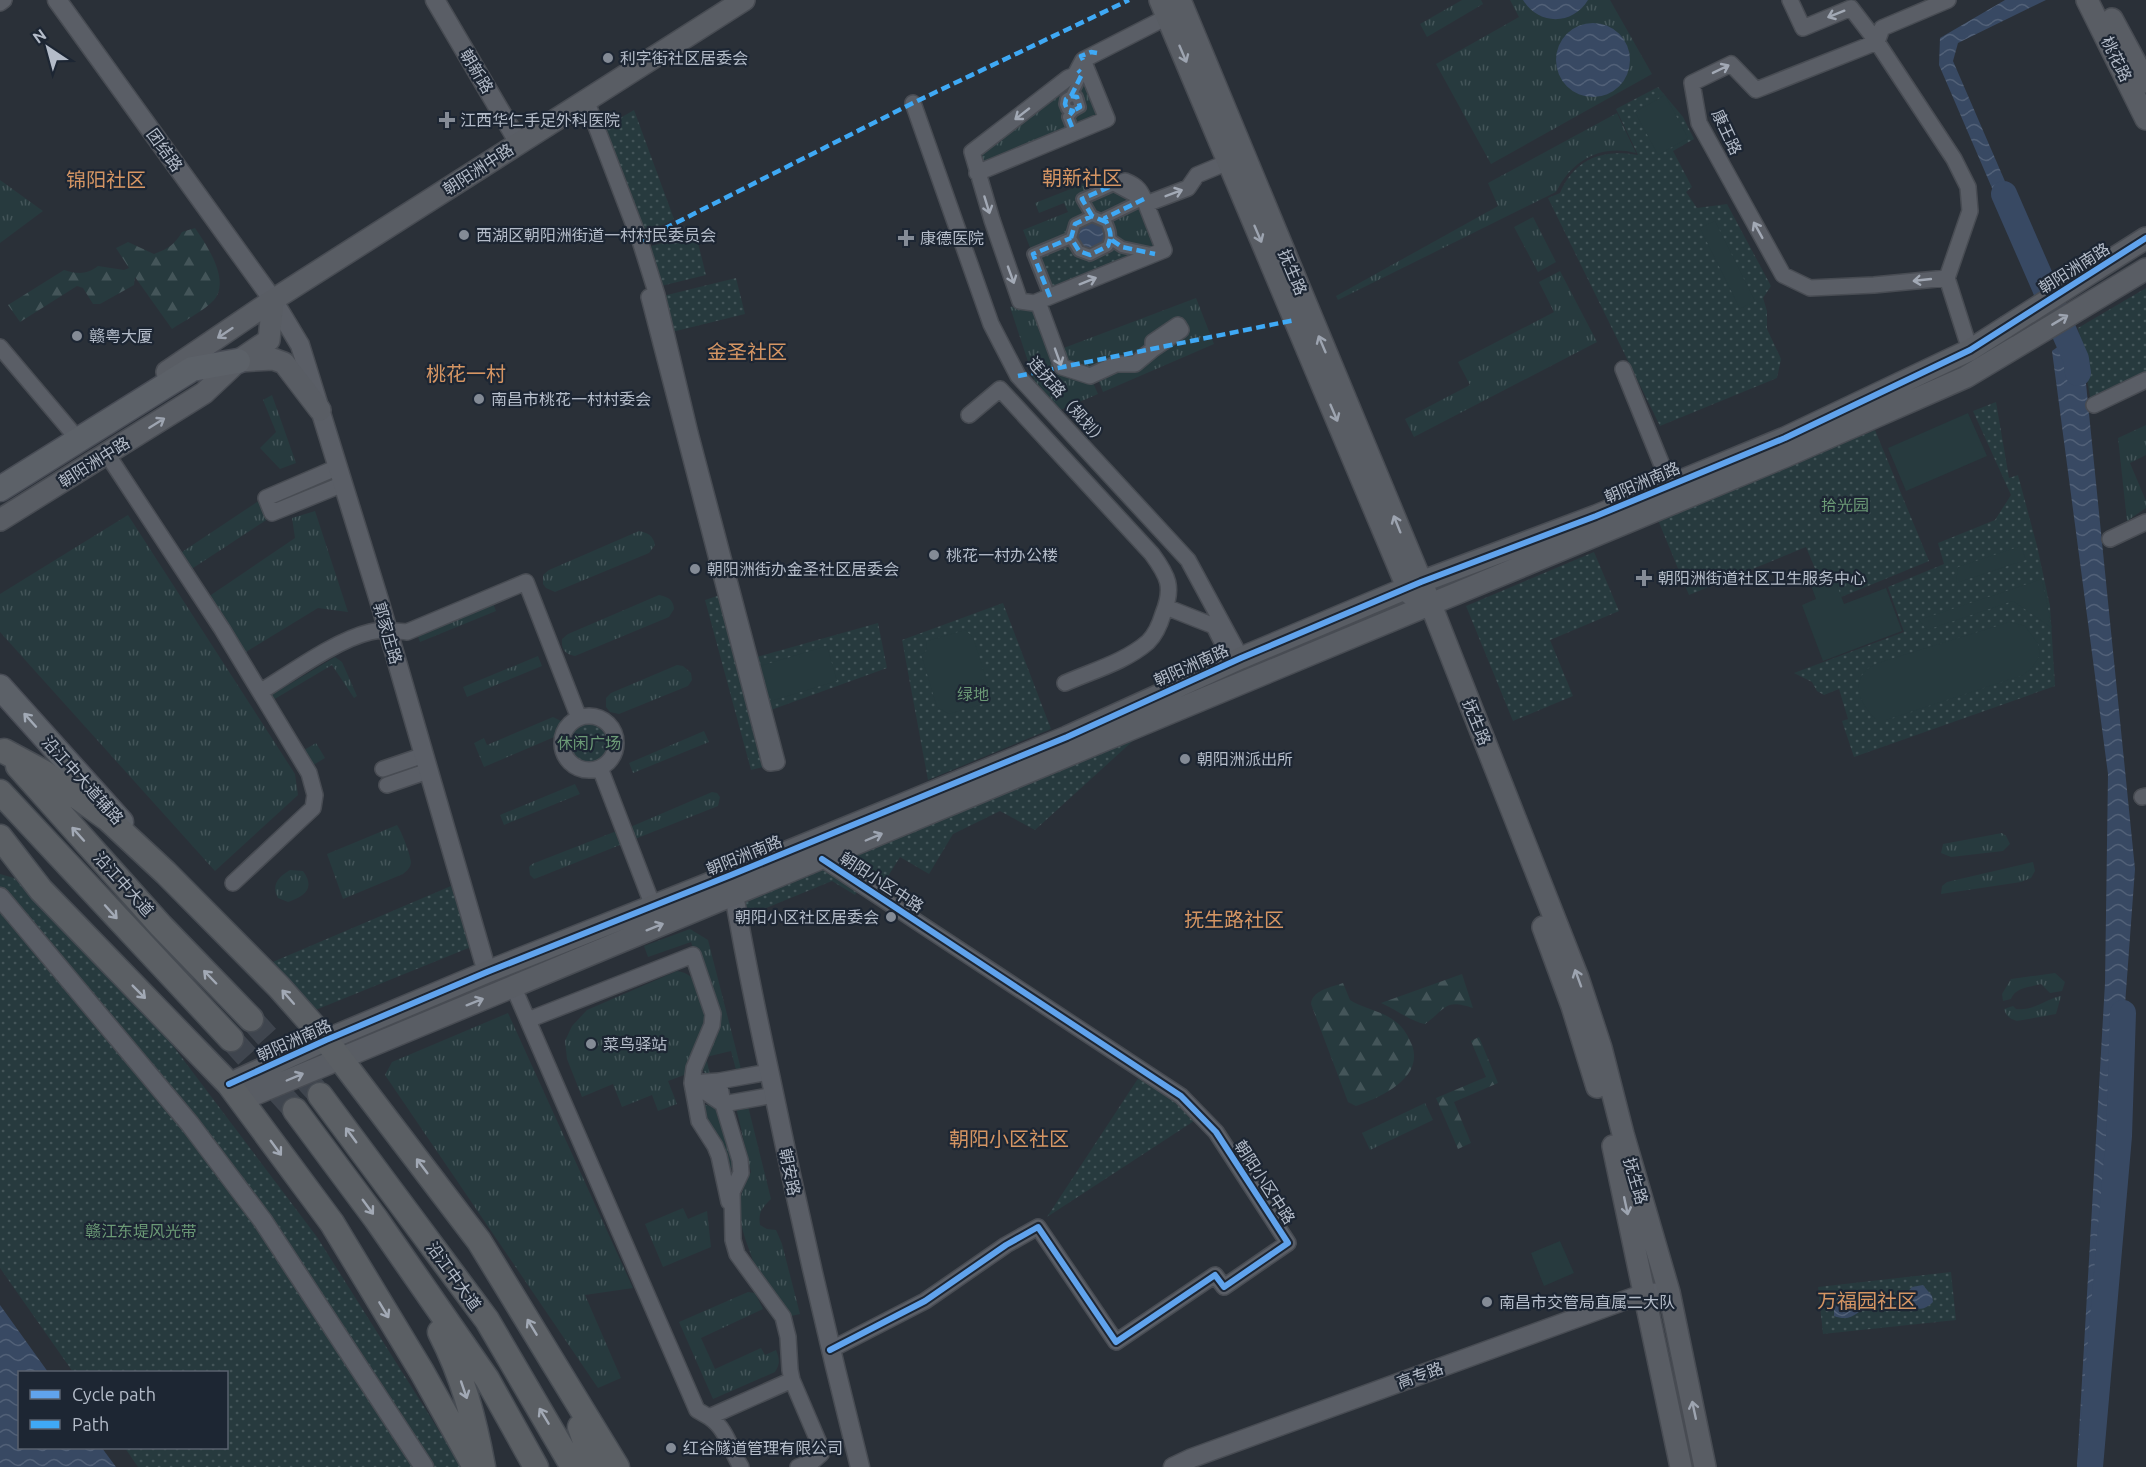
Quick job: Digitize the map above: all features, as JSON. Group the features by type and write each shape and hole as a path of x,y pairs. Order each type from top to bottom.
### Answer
{"highway":[{"path":"2,749 43,772 108,819 166,873 279,987 333,1049 479,1241 617,1467"},
{"name":"沿江中大道","path":"2,749 161,926 251,1019"},
{"name":"沿江中大道","path":"0,792 231,1039"},
{"path":"0,837 48,897 235,1092 332,1223 422,1372 475,1467"},
{"name":"沿江中大道","path":"320,1095 487,1320 573,1467"},
{"name":"沿江中大道","path":"295,1110 405,1260 487,1379 536,1467"},
{"path":"405,1260 453,1358 475,1421 483,1467"},
{"path":"556,1367 594,1467"}],"main road":[{"name":"朝阳洲中路","path":"0,475 189,358 273,300 744,0"},
{"name":"抚生路","path":"1180,0 1414,585"},
{"name":"桃花路","path":"2087,0 2146,119"},
{"name":"桃花路","path":"2102,0 2146,82"},
{"name":"抚生路","path":"1164,8 1228,162 1424,607 1578,978 1601,1048 1623,1134 1669,1292 1706,1467"},
{"name":"朝阳洲南路","path":"333,1049 513,986 732,885 1236,660 1414,585 1596,516 1785,438 1970,350 2146,238"},
{"name":"朝阳洲南路","path":"235,1092 333,1049 487,972 653,906 822,859 1786,456 1956,381 2146,269"},
{"name":"朝阳洲中路","path":"0,520 204,393 238,361 269,339 273,300"},
{"path":"0,489 192,369 238,361 273,359 284,363 320,410"},
{"name":"抚生路","path":"1424,607 1572,1006 1610,1131 1681,1467"},
{"name":"沿江中大道辅路","path":"0,687 166,873"}],"street":[{"path":"0,3 4,0"},
{"name":"团结路","path":"57,0 273,300"},
{"name":"朝新路","path":"435,0 519,143"},
{"path":"1790,0 1803,28 1851,8 1877,42 1954,159 1968,186 1970,211 1947,278 1970,350"},
{"path":"1877,42 1882,28 1948,0"},
{"path":"1159,252 1034,303 1020,301 972,152 1097,53 1164,8"},
{"name":"康王路","path":"1877,42 1756,90 1731,64 1692,83 1700,123 1782,276 1810,288 1947,278"},
{"path":"1072,127 1068,117 1073,111 1067,109 1065,104 1082,74 1076,71"},
{"path":"977,172 1107,119 1076,71"},
{"path":"586,100 640,241 657,295 690,433 777,762 770,764 650,297 657,295"},
{"name":"连抚路（规划）","path":"913,103 991,324 1018,376 1188,560 1236,660"},
{"path":"1106,222 1106,218 1188,188 1197,175 1228,162"},
{"path":"1092,216 1075,224 1071,238 1078,251 1090,255 1108,246 1112,234 1106,222 1092,216 1082,199 1125,181 1136,186 1145,202 1159,252"},
{"path":"1071,238 1033,254 1062,367 1089,376 1116,364 1135,364 1153,349"},
{"path":"1110,239 1122,247 1159,252"},
{"name":"郭家庄路","path":"273,300 300,345 387,630 487,972"},
{"path":"0,346 72,431"},
{"path":"1623,369 1670,485"},
{"path":"2094,405 2146,380"},
{"path":"969,415 1000,389 1152,554 1166,574 1169,589 1166,607 1159,626 1149,641 1128,656 1065,683"},
{"path":"107,454 222,629 309,773 315,795 313,808 233,883"},
{"path":"2110,539 2146,522"},
{"path":"260,692 348,640 371,632 387,630 407,632 526,582 579,718"},
{"path":"1166,607 1214,626 1236,660"},
{"path":"592,716 600,718 614,730 616,747 608,763 600,768 583,770 574,766 564,752 564,734 568,726 579,718 592,716"},
{"path":"382,769 426,763"},
{"path":"387,785 426,763"},
{"path":"600,768 653,906"},
{"name":"朝阳小区中路","path":"822,859 1181,1096 1216,1132 1288,1243 1224,1287 1215,1275 1116,1342 1038,1227 1006,1245 926,1301 830,1350"},
{"name":"朝安路","path":"732,885 744,956 830,1350 860,1467"},
{"path":"0,897 190,1124 263,1221 424,1467"},
{"path":"528,1020 693,955 713,1014 712,1025 696,1062 692,1083 699,1121 719,1156 732,1217"},
{"path":"513,986 697,1410 719,1424 741,1467"},
{"path":"692,1083 719,1081 769,1072"},
{"path":"719,1081 723,1104 740,1160 741,1173 732,1192 733,1240 737,1254 783,1317 788,1337 792,1380 819,1443 821,1454 813,1461 798,1467"},
{"path":"692,1083 723,1104 774,1095"},
{"name":"高专路","path":"1173,1467 1202,1454 1645,1293 1669,1292"},
{"path":"709,1416 792,1380"}],"green space":[{"path":"1462,0 1481,0 1483,4 1427,37 1420,24"},
{"path":"1510,0 1610,0 1652,74 1491,164 1436,64 1519,17"},
{"path":"1082,74 1104,112 976,168 972,152"},
{"path":"1658,87 1683,117 1694,139 1673,151 1692,187 1686,192 1697,208 1727,204 1771,286 1763,298 1767,311 1767,329 1781,359 1777,378 1660,426 1548,198 1560,193 1574,171 1592,159 1613,153 1638,155 1616,109"},
{"path":"1665,95 1688,138 1658,155 1635,112"},
{"path":"634,110 674,219 644,235 603,128"},
{"path":"1617,113 1636,153 1611,151 1589,157 1570,171 1556,192 1338,300 1336,296 1498,206 1488,183"},
{"path":"1119,170 1139,201 1159,252 1045,305 1061,349 1196,298 1214,344 1103,392 1096,374 1090,376 1098,394 1046,416 1010,307 1034,303 1050,297 1023,230 1068,212 1064,203 1039,213 1035,203","holes":["1092,216 1112,234 1090,255 1071,238"]},
{"path":"0,180 43,211 0,243"},
{"path":"1533,217 1556,262 1538,272 1514,227"},
{"path":"1715,221 1755,301 1740,309 1700,228"},
{"path":"1106,222 1111,239 1155,254 1050,297 1033,254 1071,238 1090,255 1103,243 1101,225"},
{"path":"195,228 215,262 220,283 219,292 205,308 172,329 135,277 134,285 100,304 93,304 83,288 77,286 20,322 8,305 64,270 82,273 98,266 124,270 129,268 116,248 128,242 154,254 171,246 182,232"},
{"path":"696,235 706,275 661,286 651,246"},
{"path":"1560,271 1597,342 1414,437 1405,419 1470,385 1458,362 1554,312 1539,282"},
{"path":"736,278 745,314 672,332 663,296"},
{"path":"2146,288 2146,375 2091,402 2078,328"},
{"path":"272,395 296,463 280,469 260,448 276,432 263,400"},
{"path":"1996,402 2009,478 2018,475 2050,606 2055,686 1854,757 1842,721 1848,719 1839,689 1824,695 1817,691 1812,682 1794,673 1904,632 1888,587 1944,564 1938,543 1995,520 2011,495 1973,411"},
{"path":"1968,413 1987,456 1906,491 1888,448"},
{"path":"2146,425 2146,455 2130,463 2146,501 2146,508 2127,521 2118,438"},
{"name":"拾光园","path":"1875,430 1929,561 1829,602 1806,547 1689,595 1658,520"},
{"path":"260,500 271,517 190,570 179,554"},
{"path":"315,511 348,612 318,608 241,655 205,599 295,538 292,518"},
{"path":"128,515 295,774 298,795 215,871 0,632 0,594"},
{"path":"639,531 653,539 655,545 649,553 555,592 543,584 543,575 549,570"},
{"path":"2021,546 2026,560 1956,583 1958,567"},
{"path":"1594,552 1619,611 1550,640 1573,696 1513,721 1466,606"},
{"path":"1829,564 1844,604 1886,588 1902,631 1823,661 1802,605 1816,599 1806,572"},
{"path":"2042,579 2052,628 2013,601 1927,630 1919,620"},
{"path":"659,595 672,603 674,609 669,617 575,656 566,653 563,649 562,639 568,634"},
{"path":"720,595 767,766 751,770 705,600"},
{"path":"492,601 496,611 420,642 416,632"},
{"name":"绿地","path":"1003,603 1051,729 928,780 902,640"},
{"path":"2010,622 2025,626 2038,644 2040,655 2032,668 2023,675 1886,720 1877,720 1864,704 1859,683 1870,667"},
{"path":"878,623 887,668 768,711 753,658"},
{"path":"965,630 973,637 991,695 986,703 949,714 937,707 921,654 926,652 927,641"},
{"path":"827,646 837,681 771,701 760,666"},
{"path":"538,656 542,666 467,697 463,687"},
{"path":"335,657 342,662 357,696 354,698 332,665 273,700 304,750 316,743 325,758 310,767 268,697"},
{"path":"677,665 683,666 691,673 692,680 688,686 619,714 610,712 606,707 606,698 611,693"},
{"path":"553,717 561,721 562,732 559,735 484,767 474,743 484,738 487,745"},
{"name":"休闲广场","path":"589,721 605,727 611,743 605,759 589,765 573,759 567,743 573,727"},
{"path":"704,731 709,742 633,773 629,763"},
{"path":"1136,738 1035,830 1000,811 953,834 929,874 900,857 885,881 870,872 855,895 832,881 747,916 740,898"},
{"path":"575,784 580,794 504,825 500,815"},
{"path":"712,792 717,793 720,797 718,806 635,839 628,828"},
{"path":"397,825 410,858 411,864 408,869 403,874 343,899 327,854"},
{"path":"618,832 622,844 537,878 534,879 530,875 529,867 532,864"},
{"path":"2002,833 2010,844 2003,851 1951,857 1941,853 1943,844"},
{"path":"2033,862 2035,871 2031,878 2021,882 1941,894 1942,886 1947,882"},
{"path":"290,870 303,871 307,877 308,887 299,897 288,902 278,898 275,889 279,879"},
{"name":"赣江东堤风光带","path":"0,874 14,878 164,1034 317,1237 462,1467 138,1467 126,1449 228,1449 228,1371 72,1371 0,1268"},
{"path":"451,886 471,947 313,1011 268,964"},
{"path":"690,929 708,940 741,1069 736,1070 731,1051 706,1057 710,1075 705,1074 702,1067 718,1016 691,942 648,957 644,946"},
{"path":"677,971 690,976 695,981 710,1016 684,1075 668,1081 677,1104 658,1111 652,1095 622,1107 613,1084 582,1097 567,1059 565,1041 572,1026 587,1010"},
{"path":"2055,973 2065,982 2062,991 2050,993 2041,984 2020,990 2011,999 2003,1001 2002,994 2011,979"},
{"path":"1462,974 1473,1008 1451,1005 1425,1024 1381,1003"},
{"path":"1343,983 1350,1000 1385,1015 1401,1027 1412,1045 1414,1057 1412,1067 1398,1084 1356,1106 1348,1102 1311,1004 1312,999 1319,992"},
{"path":"2061,996 2056,1014 2017,1021 2009,1017 2004,1009 2013,1006 2016,1009 2034,1007"},
{"path":"508,1013 633,1288 585,1295 621,1378 598,1388 385,1075 392,1062"},
{"path":"1479,1037 1498,1083 1454,1102 1471,1143 1458,1149 1436,1098 1486,1077 1471,1041"},
{"path":"1139,1077 1177,1098 1194,1121 1047,1217"},
{"path":"1425,1103 1433,1120 1370,1150 1362,1133"},
{"path":"700,1104 718,1107 735,1168 730,1168"},
{"path":"748,1106 771,1199 761,1211 760,1225 776,1230 782,1244 800,1314 791,1316 759,1273 741,1224 741,1199 751,1172 736,1107"},
{"path":"683,1208 688,1219 707,1211 711,1247 663,1267 645,1224"},
{"path":"1560,1241 1574,1273 1544,1286 1531,1253"},
{"path":"1951,1272 1956,1320 1823,1334 1818,1287"},
{"path":"748,1292 755,1293 763,1309 701,1338 715,1369 761,1348 765,1355 776,1350 779,1359 778,1367 775,1372 713,1399 679,1322"}],"water":[{"path":"1523,0 1588,0 1574,14 1556,19 1538,14"},
{"path":"2005,0 2046,0 1958,43 1953,61 2023,223 2010,230 1939,65 1940,38"},
{"path":"1586,23 1600,23 1614,29 1624,39 1630,53 1630,67 1624,81 1614,91 1600,97 1586,97 1572,91 1562,81 1556,67 1556,53 1562,39 1572,29"},
{"path":"1091,221 1101,225 1105,235 1101,245 1091,249 1081,245 1077,235 1081,225"},
{"path":"2074,335 2083,354 2135,869 2091,1467 2077,1467 2105,983 2108,774 2052,351"},
{"path":"1923,1285 1932,1296 1933,1302 1922,1309 1909,1307 1906,1294 1912,1287"},
{"path":"1850,1293 1857,1298 1859,1312 1848,1318 1834,1316 1838,1296"},
{"path":"0,1305 47,1371 18,1371 18,1449 103,1449 116,1467 0,1467"}],"waterway":[{"path":"2004,194 2076,359 2078,373"},
{"path":"2090,1467 2119,1136 2123,1013"}],"tunnel":[{"path":"251,1019 320,1095"},
{"path":"231,1039 295,1110"}],"marked path":[{"path":"640,241 913,103 1129,0"},
{"path":"1083,60 1081,56 1091,52 1097,53"},
{"path":"1071,96 1082,74 1078,70"},
{"path":"1072,127 1068,117 1073,111 1067,109 1065,104 1066,99 1071,96 1077,97 1080,107 1073,111"},
{"path":"1092,216 1082,199 1116,184"},
{"path":"1144,199 1105,218 1110,231 1110,239 1122,247 1155,254"},
{"path":"1106,222 1092,216 1075,224 1071,238 1079,251 1090,255 1108,246 1110,239"},
{"path":"1050,297 1033,254 1071,238"},
{"path":"1018,376 1295,320"}],"cycle path":[{"path":"229,1084 487,972 1067,737 1241,658 1421,582 1596,516 1785,438 1970,350 2146,238"},
{"path":"822,859 1181,1096 1216,1132 1288,1243 1224,1287 1215,1275 1116,1342 1038,1227 1006,1245 925,1301 830,1350"}],"place":[{"name":"利字街社区居委会","path":"608,58"},
{"name":"江西华仁手足外科医院","path":"447,120"},
{"name":"西湖区朝阳洲街道一村村民委员会","path":"464,235"},
{"name":"康德医院","path":"906,238"},
{"name":"赣粤大厦","path":"77,336"},
{"name":"南昌市桃花一村村委会","path":"479,399"},
{"name":"桃花一村办公楼","path":"934,555"},
{"name":"朝阳洲街办金圣社区居委会","path":"695,569"},
{"name":"朝阳洲街道社区卫生服务中心","path":"1644,578"},
{"name":"朝阳洲派出所","path":"1185,759"},
{"name":"朝阳小区社区居委会","path":"891,917"},
{"name":"菜鸟驿站","path":"591,1044"},
{"name":"南昌市交管局直属二大队","path":"1487,1302"},
{"name":"红谷隧道管理有限公司","path":"671,1448"}],"district":[{"name":"朝新社区","path":"1082,178"},
{"name":"锦阳社区","path":"106,180"},
{"name":"金圣社区","path":"747,352"},
{"name":"桃花一村","path":"466,374"},
{"name":"抚生路社区","path":"1234,920"},
{"name":"朝阳小区社区","path":"1009,1139"},
{"name":"万福园社区","path":"1867,1301"}]}
